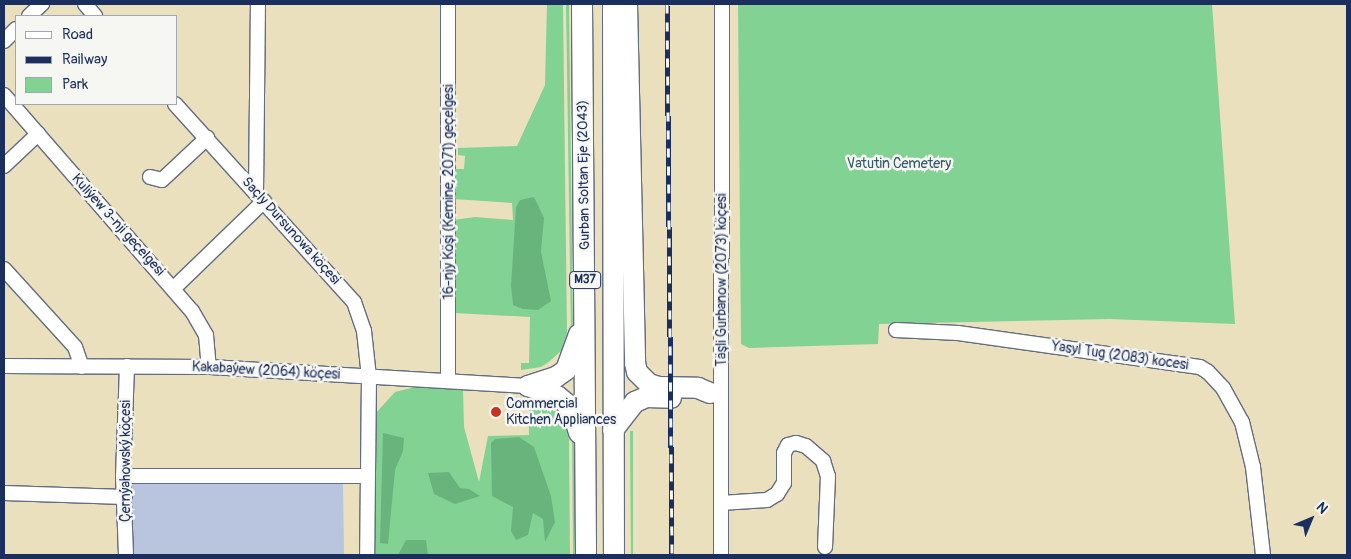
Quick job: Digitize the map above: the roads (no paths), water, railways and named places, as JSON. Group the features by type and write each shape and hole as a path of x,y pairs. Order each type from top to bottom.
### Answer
{"highway":[{"name":"Gurban Soltan Eje (2043)","path":"582,4 586,555"},
{"name":"Gurban Soltan Eje (2043)","path":"614,4 612,430 614,555"},
{"path":"627,4 635,362 637,372 649,384 659,387 698,388 716,393"},
{"path":"528,386 556,377 566,370 585,315"},
{"path":"528,386 557,396 566,403 573,413 584,449"},
{"path":"612,430 624,413 635,402 640,400 646,398 699,399 716,393"}],"street":[{"path":"30,15 42,4"},
{"path":"85,4 94,15"},
{"path":"174,288 260,196 258,4"},
{"name":"16-njy Köşi (Kemine, 2071) geçelgesi","path":"448,4 448,380"},
{"name":"Täşli Gurbanow (2073) köçesi","path":"721,555 721,503 716,393 722,4"},
{"path":"4,41 15,30"},
{"name":"Kuliýew 3-nji geçelgesi","path":"4,95 174,288 192,311 206,335 209,367"},
{"name":"Saçly Dursunowa köçesi","path":"176,105 354,302 364,331 369,377 367,555"},
{"path":"4,166 38,134"},
{"path":"150,177 162,180 207,138"},
{"path":"4,269 75,347 82,367"},
{"name":"Yasyl Tug (2083) kocesi","path":"896,330 958,333 1200,368 1208,372 1224,388 1242,422 1252,468 1263,555"},
{"name":"Kakabaýew (2064) köçesi","path":"4,366 209,367 528,386"},
{"name":"Çernýahowský köçesi","path":"126,555 123,476 127,366"},
{"path":"721,503 767,500 777,494 784,483 784,453 788,445 796,443 806,446 823,461 828,476 825,546"},
{"path":"123,476 367,476"},
{"path":"4,493 125,497"}],"railway":[{"path":"667,4 672,555"}],"place":[{"name":"Commercial Kitchen Appliances","path":"496,412"}],"park label":[{"name":"Vatutin Cemetery","path":"899,164"}]}
